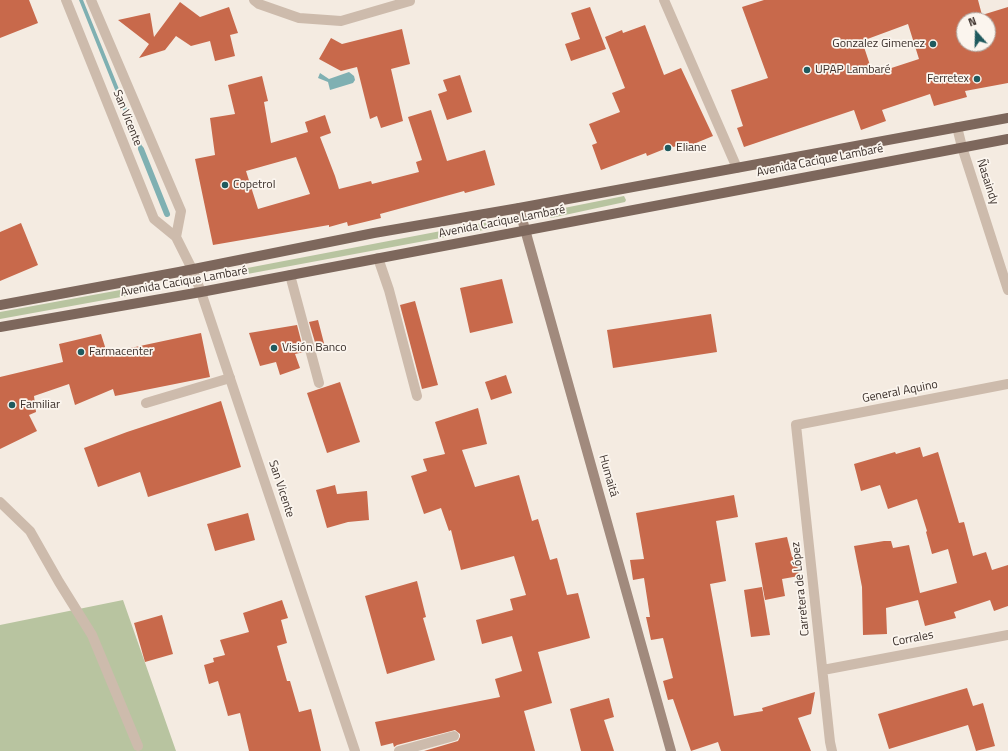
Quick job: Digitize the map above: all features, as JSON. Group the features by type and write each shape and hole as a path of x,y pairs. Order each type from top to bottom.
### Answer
{"main road":[{"name":"Avenida Cacique Lambaré","path":"0,304 192,269 374,232 519,208 1008,118"},
{"name":"Avenida Cacique Lambaré","path":"0,327 201,292 1008,139"}],"street":[{"name":"San Vicente","path":"66,0 154,219 176,237 192,269 201,292 355,751"},
{"name":"San Vicente","path":"91,0 181,211 176,237"},
{"path":"254,0 259,4 299,18 341,21 410,0"},
{"path":"664,0 738,168"},
{"name":"Ñasaindy","path":"957,128 962,148 1008,290"},
{"name":"Humaitá","path":"519,208 671,751"},
{"path":"378,258 389,290 417,396"},
{"path":"290,275 319,383"},
{"path":"146,403 230,378"},
{"name":"General Aquino","path":"796,425 1008,384"},
{"name":"Carretera de López","path":"796,425 832,751"},
{"path":"0,502 30,531 59,582 92,635 138,746"},
{"name":"Corrales","path":"823,670 1008,635"},
{"path":"399,751 454,736"}],"green space":[{"path":"624,196 626,200 625,202 551,218 548,215 549,211"},
{"path":"488,222 491,226 489,229 242,275 240,274 242,269"},
{"path":"142,286 145,291 143,293 0,319 0,312"},
{"path":"123,600 176,751 0,751 0,625"}],"water":[{"path":"79,0 83,0 146,156 142,157"},
{"path":"349,72 354,76 355,80 353,83 330,90 328,82 318,78 320,73 329,79"}],"building":[{"path":"0,0 29,0 38,23 0,38"},
{"path":"764,0 978,0 981,12 956,12 956,52 996,52 996,12 992,12 1008,7 1008,83 965,91 967,97 934,106 930,94 882,110 886,121 861,130 854,110 744,147 737,128 743,126 731,90 768,78 742,7","holes":["908,24 919,59 873,74 862,41"]},
{"path":"180,2 200,17 229,7 238,33 230,35 235,56 215,61 210,41 191,46 176,36 165,50 139,58 149,44 118,20 150,13 154,37"},
{"path":"590,7 606,49 571,61 565,44 580,39 571,13"},
{"path":"645,25 664,75 681,68 713,136 679,150 677,146 672,146 647,156 646,153 601,170 592,145 597,143 589,124 620,112 612,93 625,88 605,37 622,30 623,33"},
{"path":"402,29 410,64 391,69 403,121 381,128 377,116 370,119 357,67 341,71 319,59 331,38 342,44"},
{"path":"460,75 472,112 447,120 438,94 447,91 443,80"},
{"path":"262,76 268,101 264,102 271,143 308,132 305,122 325,115 331,133 320,137 339,189 371,181 372,184 419,172 416,162 422,160 408,117 431,110 447,161 485,150 495,185 465,193 464,191 380,214 381,218 348,226 347,222 329,227 329,225 213,245 195,159 215,155 210,118 235,114 228,85","holes":["296,157 310,194 258,209 246,171"]},
{"path":"21,223 38,265 0,281 0,232"},
{"path":"502,279 513,323 470,333 460,288"},
{"path":"415,301 438,385 422,389 400,305"},
{"path":"711,314 717,352 613,368 607,330"},
{"path":"318,320 325,347 317,349 309,322"},
{"name":"Visión Banco","path":"297,325 304,352 295,354 300,368 280,375 276,362 260,366 249,333"},
{"path":"201,333 210,377 115,396 113,389 75,405 69,384 34,396 36,412 29,415 37,431 0,449 0,377 63,362 59,344 101,334 107,353"},
{"path":"506,375 512,393 491,400 485,382"},
{"path":"340,382 360,442 327,453 307,393"},
{"path":"221,401 241,467 148,497 140,472 98,487 84,448"},
{"path":"478,408 487,444 462,450 475,487 519,475 532,521 538,519 550,560 557,558 567,595 578,593 590,638 538,652 552,703 524,711 535,751 424,751 458,741 460,734 455,730 394,747 393,743 381,746 375,722 500,697 495,679 522,671 512,636 482,644 476,620 513,610 510,599 526,595 514,556 461,570 451,530 449,531 441,508 424,514 411,476 427,471 423,459 445,454 435,422"},
{"path":"920,447 923,457 938,452 959,523 964,522 973,556 986,552 992,570 1008,565 1008,606 994,611 990,600 954,612 956,618 925,626 918,600 886,608 887,634 863,635 862,587 854,546 884,541 891,541 893,548 909,545 920,593 957,583 948,549 932,554 927,531 917,499 888,509 880,485 861,491 854,464 895,452 896,454"},
{"path":"335,485 337,494 367,491 369,520 348,522 327,528 316,490"},
{"path":"734,495 738,517 716,521 726,581 710,584 734,716 763,711 762,708 815,692 811,714 798,718 811,751 721,751 718,742 691,751 673,699 668,700 663,681 673,678 663,638 651,640 646,617 650,617 644,578 633,580 630,560 644,559 636,513"},
{"path":"248,513 255,540 215,551 207,524"},
{"path":"787,537 792,557 796,557 799,576 782,579 785,596 765,600 755,543"},
{"path":"417,581 426,617 423,618 435,660 387,674 365,596"},
{"path":"762,587 770,635 751,637 744,590"},
{"path":"282,600 288,618 281,620 287,643 277,646 287,681 290,681 299,712 311,709 321,751 249,751 240,713 228,716 218,681 209,684 204,665 214,662 213,658 225,655 220,640 249,632 243,613"},
{"path":"162,615 173,654 145,662 134,623"},
{"path":"967,688 973,706 983,703 995,746 976,751 968,725 889,749 878,714"},
{"path":"609,698 614,717 604,720 614,751 581,751 570,709"}],"waterway":[{"path":"141,149 167,214"}],"place":[{"name":"Gonzalez Gimenez","path":"933,44"},
{"name":"UPAP Lambaré","path":"807,70"},
{"name":"Ferretex","path":"977,79"},
{"name":"Eliane","path":"668,148"},
{"name":"Copetrol","path":"225,185"},
{"name":"Visión Banco","path":"274,348"},
{"name":"Farmacenter","path":"81,352"},
{"name":"Familiar","path":"12,405"}]}
